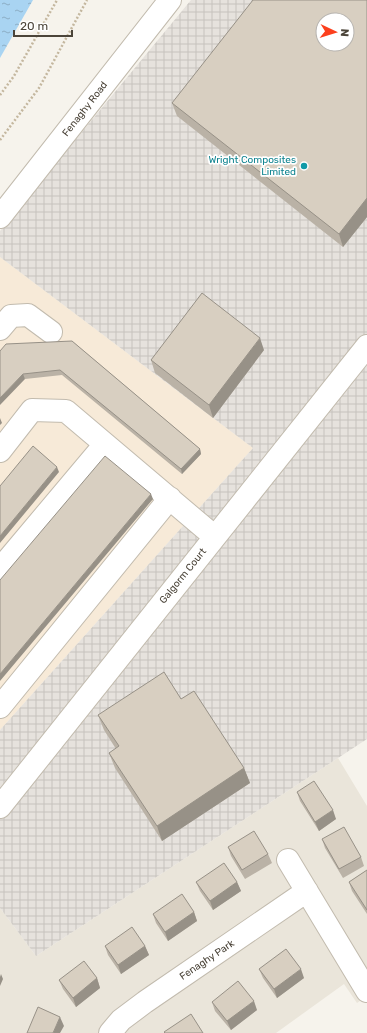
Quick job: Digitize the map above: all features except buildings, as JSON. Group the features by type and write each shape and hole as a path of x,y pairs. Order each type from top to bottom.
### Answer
{"street":[{"name":"Fenaghy Road","path":"0,217 170,0"},
{"path":"0,329 11,316 28,316 51,332"},
{"name":"Galgorm Court","path":"0,807 367,346"},
{"path":"0,450 32,410 66,411 215,536"},
{"path":"0,569 104,444"},
{"path":"0,707 170,498"},
{"path":"288,860 365,988"},
{"name":"Fenaghy Park","path":"110,1033 122,1020 145,1002 307,892"}],"path":[{"path":"0,95 14,76 57,0"},
{"path":"0,140 39,88 88,0"}],"shaded area":[{"path":"191,0 367,0 367,739 36,956 0,908 0,730 253,448 0,257 0,231"},
{"path":"0,257 253,448 0,730"},
{"path":"338,758 367,806 367,996 357,1003 344,984 276,1033 0,1033 0,908 36,956"}],"water":[{"path":"0,0 33,0 0,58"}],"place":[{"name":"Wright Composites Limited","path":"304,166"}]}
